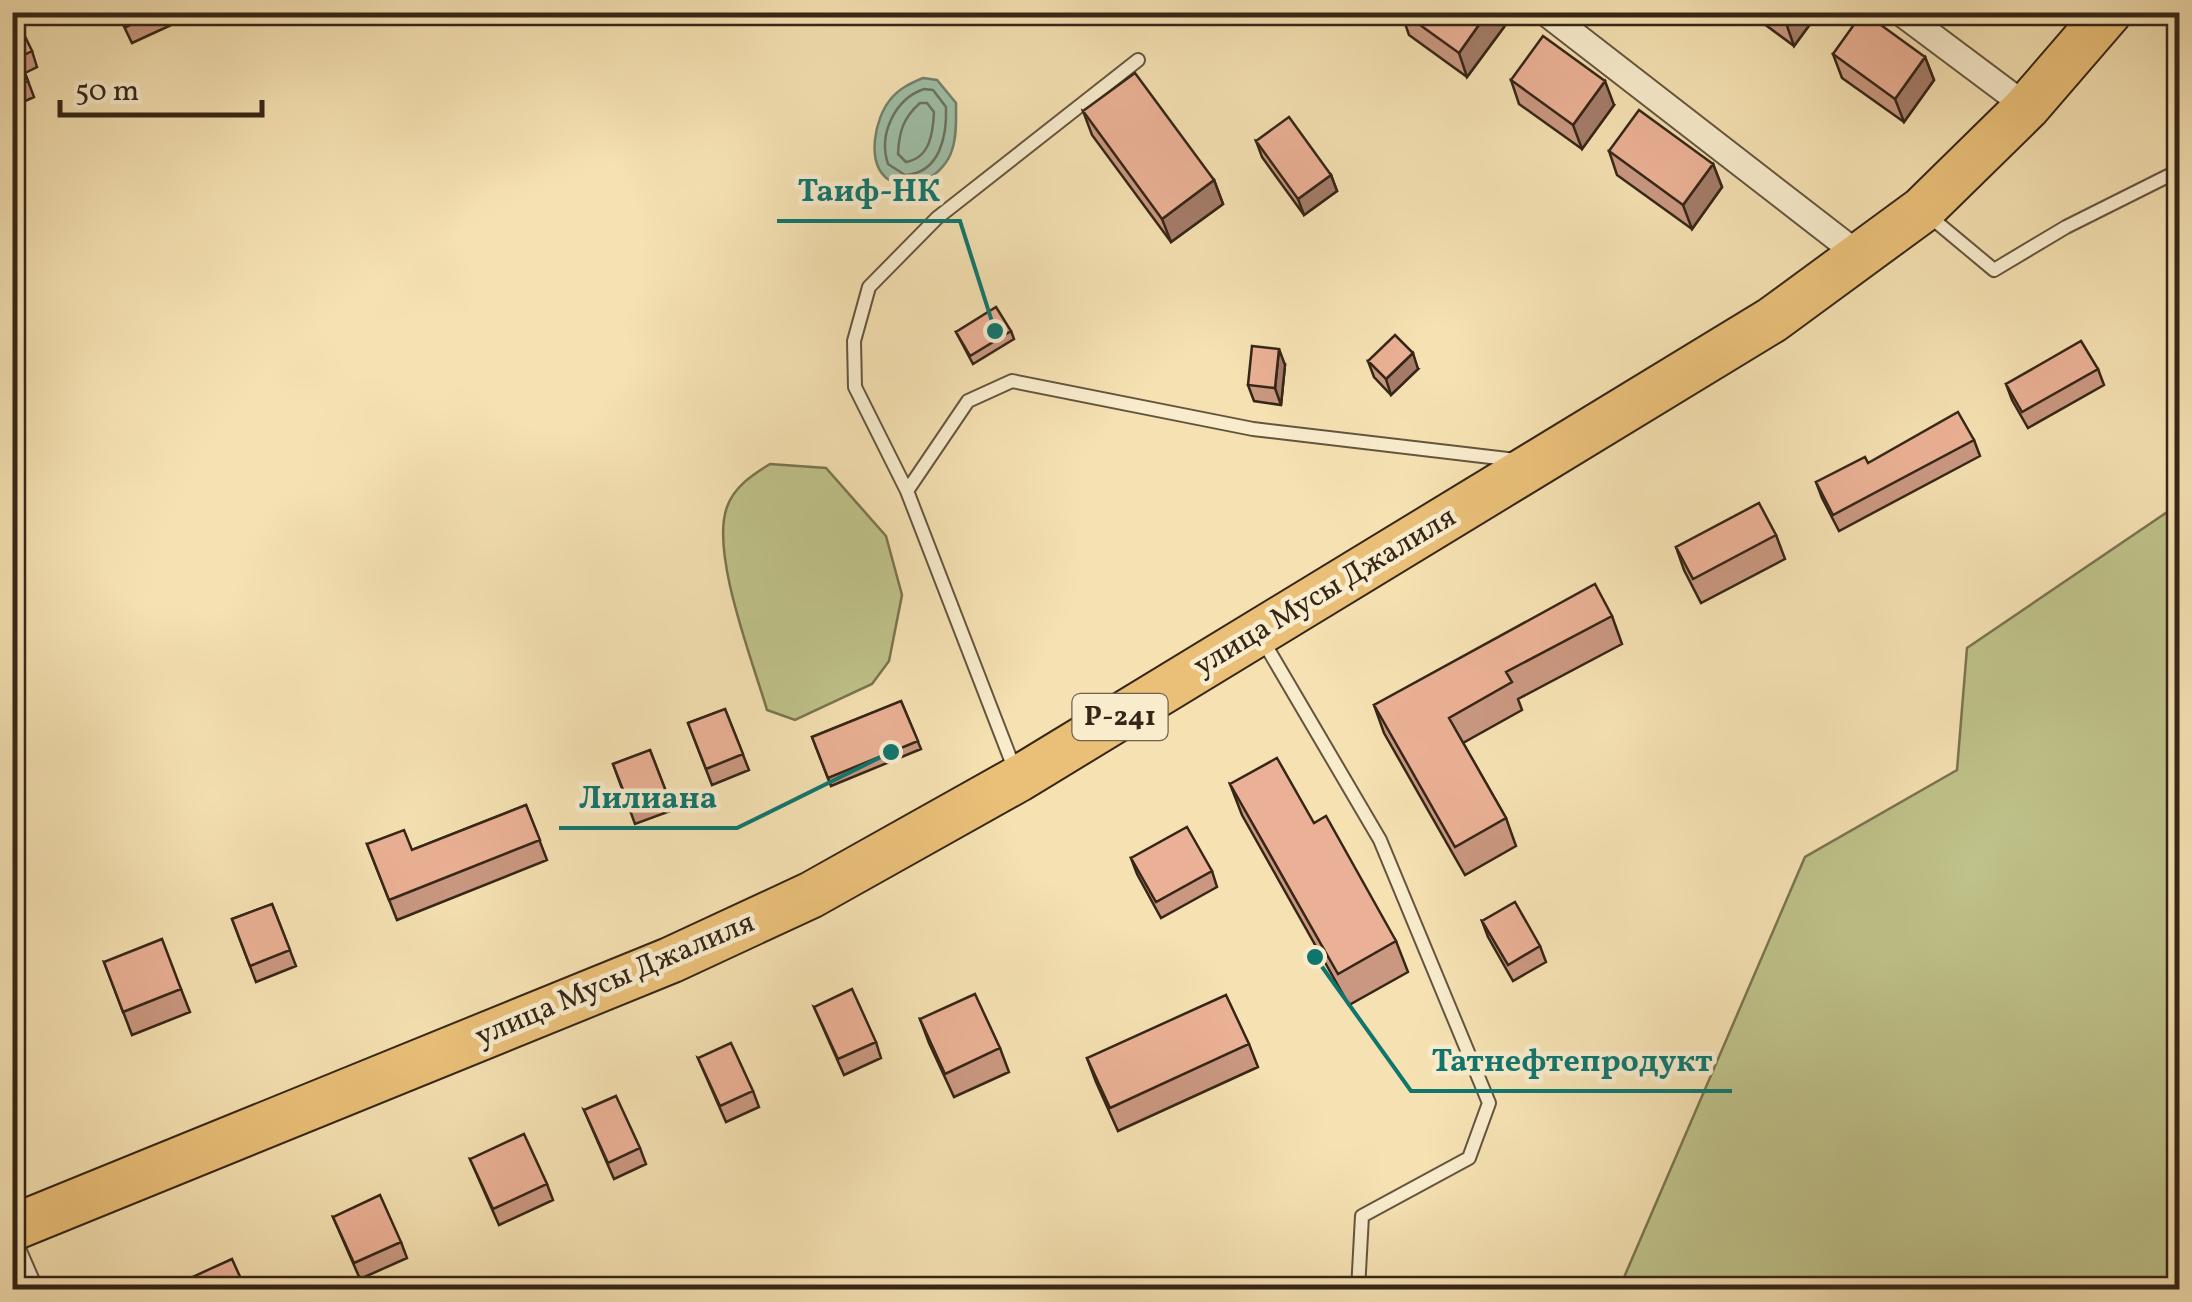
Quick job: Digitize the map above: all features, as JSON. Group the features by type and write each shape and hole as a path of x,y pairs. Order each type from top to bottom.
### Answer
{"highway":[{"name":"улица Мусы Джалиля","path":"12,1231 671,960 811,895 1018,779 1772,320 1922,210 2027,108 2110,12"}],"street":[{"path":"1544,12 1860,256"},
{"path":"1900,12 2027,108"}],"lane":[{"path":"1018,779 907,491 854,388 854,341 869,286 937,218 1138,60"},
{"path":"1922,210 1994,270 2066,226 2180,170"},
{"path":"907,491 968,402 1012,381 1252,429 1538,462"},
{"path":"1258,633 1380,840 1489,1103 1469,1158 1362,1216 1358,1290"},
{"path":"12,1231 37,1290"}],"shaded area":[{"path":"770,464 826,468 886,536 902,595 889,661 872,684 795,720 767,710 735,608 724,551 723,527 730,500 744,482"},
{"path":"2179,504 2179,1289 1619,1289 1805,857 1957,770 1967,648"}],"water":[{"path":"923,78 937,80 956,103 954,145 935,174 917,183 898,184 882,173 877,163 877,129 893,96"}],"building":[{"path":"119,12 157,12 126,27"},
{"path":"1402,12 1488,12 1459,53"},
{"path":"1772,12 1793,12 1786,23"},
{"path":"1863,12 1925,57 1895,99 1833,54"},
{"path":"21,28 32,51 18,58 28,81 12,88 12,32"},
{"path":"1543,36 1605,81 1573,125 1511,80"},
{"path":"1135,73 1214,180 1162,219 1083,111"},
{"path":"1639,110 1713,164 1683,205 1609,151"},
{"path":"1289,117 1331,175 1298,199 1256,141"},
{"path":"996,307 1011,331 970,356 956,332"},
{"path":"1395,335 1413,353 1386,379 1368,361"},
{"path":"2081,341 2098,369 2022,412 2006,384"},
{"path":"1252,346 1279,349 1275,388 1248,385"},
{"path":"1958,412 1974,440 1833,515 1816,482 1865,457 1868,463"},
{"path":"1759,503 1776,535 1693,579 1676,547"},
{"path":"1595,584 1612,616 1506,672 1512,682 1449,718 1506,818 1455,847 1374,705"},
{"path":"901,701 918,741 828,778 812,737"},
{"path":"725,709 743,754 706,769 688,723"},
{"path":"650,750 667,794 630,808 613,764"},
{"path":"1277,758 1314,823 1326,816 1396,941 1338,974 1230,784"},
{"path":"526,805 540,840 389,900 367,844 404,830 412,850"},
{"path":"1187,827 1212,871 1156,902 1131,858"},
{"path":"1515,902 1540,946 1508,965 1482,921"},
{"path":"272,904 290,950 250,966 232,919"},
{"path":"162,939 181,989 123,1012 104,962"},
{"path":"852,989 876,1042 838,1059 814,1007"},
{"path":"975,994 1000,1048 945,1074 920,1019"},
{"path":"1226,995 1249,1044 1110,1108 1087,1058"},
{"path":"731,1043 753,1091 720,1106 698,1058"},
{"path":"616,1096 640,1148 608,1163 584,1110"},
{"path":"524,1134 547,1184 493,1209 470,1159"},
{"path":"380,1195 401,1242 354,1263 333,1217"},
{"path":"232,1259 246,1290 193,1290 188,1279"}],"place":[{"name":"Таиф-НК","path":"995,331"},
{"name":"Лилиана","path":"891,752"},
{"name":"Татнефтепродукт","path":"1315,957"}]}
